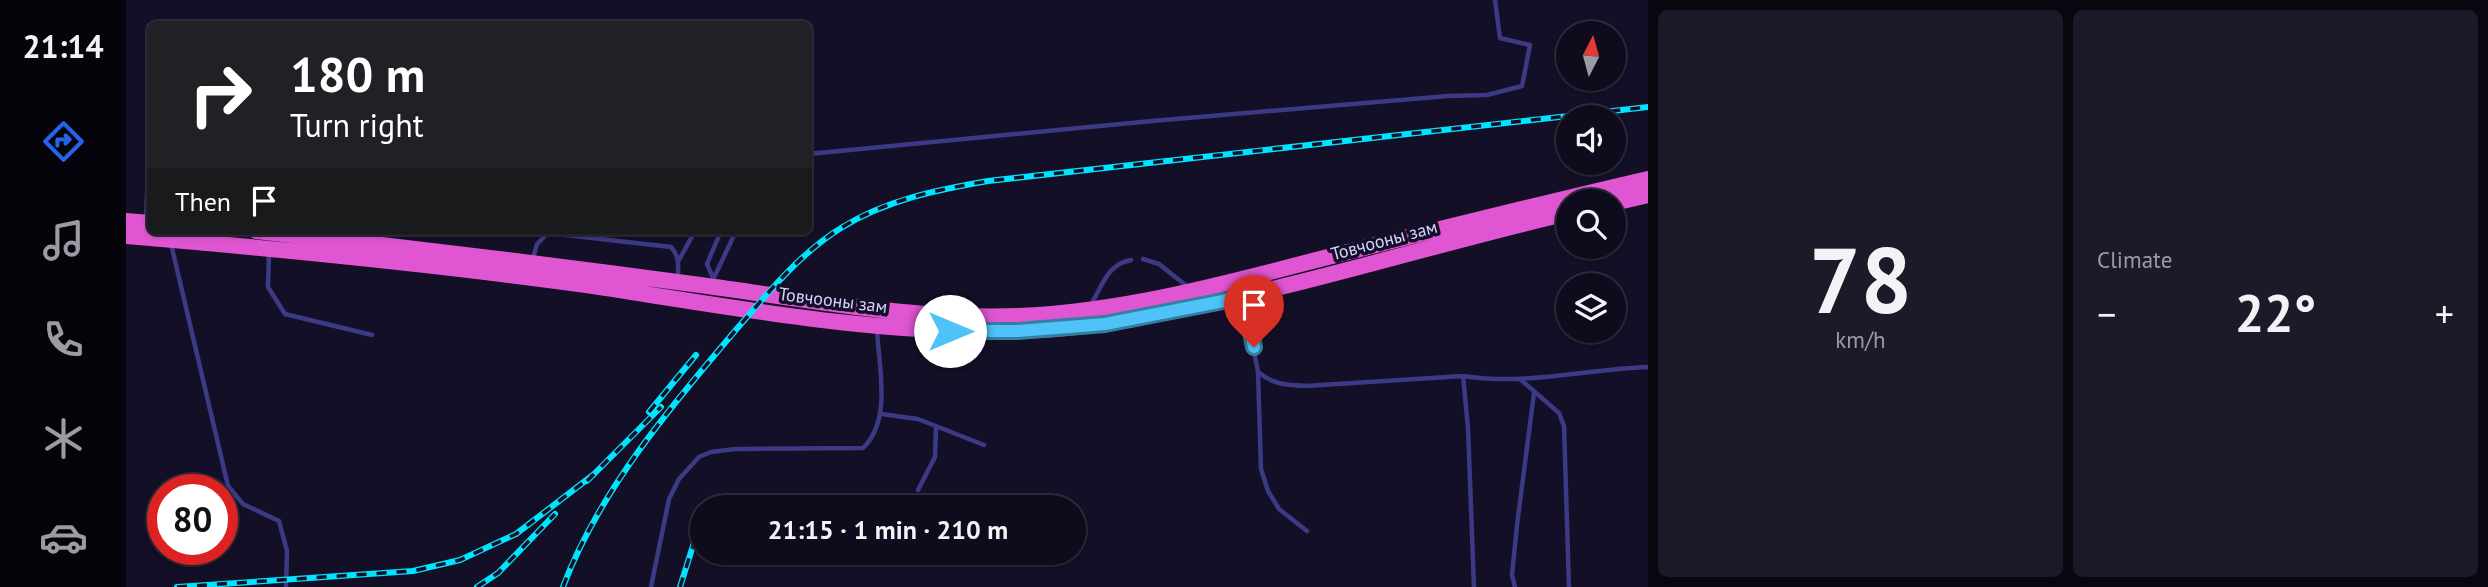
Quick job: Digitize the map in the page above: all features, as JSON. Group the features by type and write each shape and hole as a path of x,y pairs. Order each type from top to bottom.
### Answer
{"highway":[{"name":"Товчооны зам","path":"290,235 678,282 711,282 858,309 928,316 1018,316 1088,310 1192,290 1648,179"},
{"path":"1626,200 1648,195"},
{"name":"Товчооны зам","path":"126,236 169,235 531,278 877,326 927,331 1018,331 1105,324 1244,297 1556,216"},
{"path":"126,221 147,223"}],"lane":[{"path":"812,154 1152,121 1487,95 1522,86 1530,45 1500,38 1495,0"},
{"path":"169,235 228,486 243,504 279,521 287,551 286,587"},
{"path":"532,263 537,244 546,235"},
{"path":"566,235 671,247 677,253 679,261 678,282"},
{"path":"679,261 693,235"},
{"path":"711,282 707,264 719,235"},
{"path":"711,282 734,235"},
{"path":"269,247 268,287 285,314 372,335"},
{"path":"1143,259 1159,264 1192,290"},
{"path":"1088,310 1113,267 1120,262 1131,260"},
{"path":"1244,297 1258,372 1261,469 1268,491 1279,509 1307,531"},
{"path":"651,587 669,499 679,479 699,457 711,452 735,449 863,448 871,440 881,414 877,326"},
{"path":"1258,372 1269,381 1281,385 1306,386 1463,376 1519,379 1648,367"},
{"path":"1463,376 1468,428 1474,587"},
{"path":"1519,379 1559,413 1564,426 1569,587"},
{"path":"1515,587 1512,575 1517,525 1535,392"},
{"path":"881,414 907,416 984,445"},
{"path":"918,490 935,457 936,426"}],"railway":[{"path":"563,587 578,552 616,485 661,421 710,360 797,262 841,228 876,210 931,192 988,181 1648,107"},
{"path":"649,412 696,355"},
{"path":"587,481 661,407"},
{"path":"177,587 413,571 460,560 516,534 593,475"},
{"path":"477,587 498,573 555,514"},
{"path":"680,587 690,555"}],"route":[{"path":"950,331 1018,331 1105,324 1244,297 1254,347"}]}
